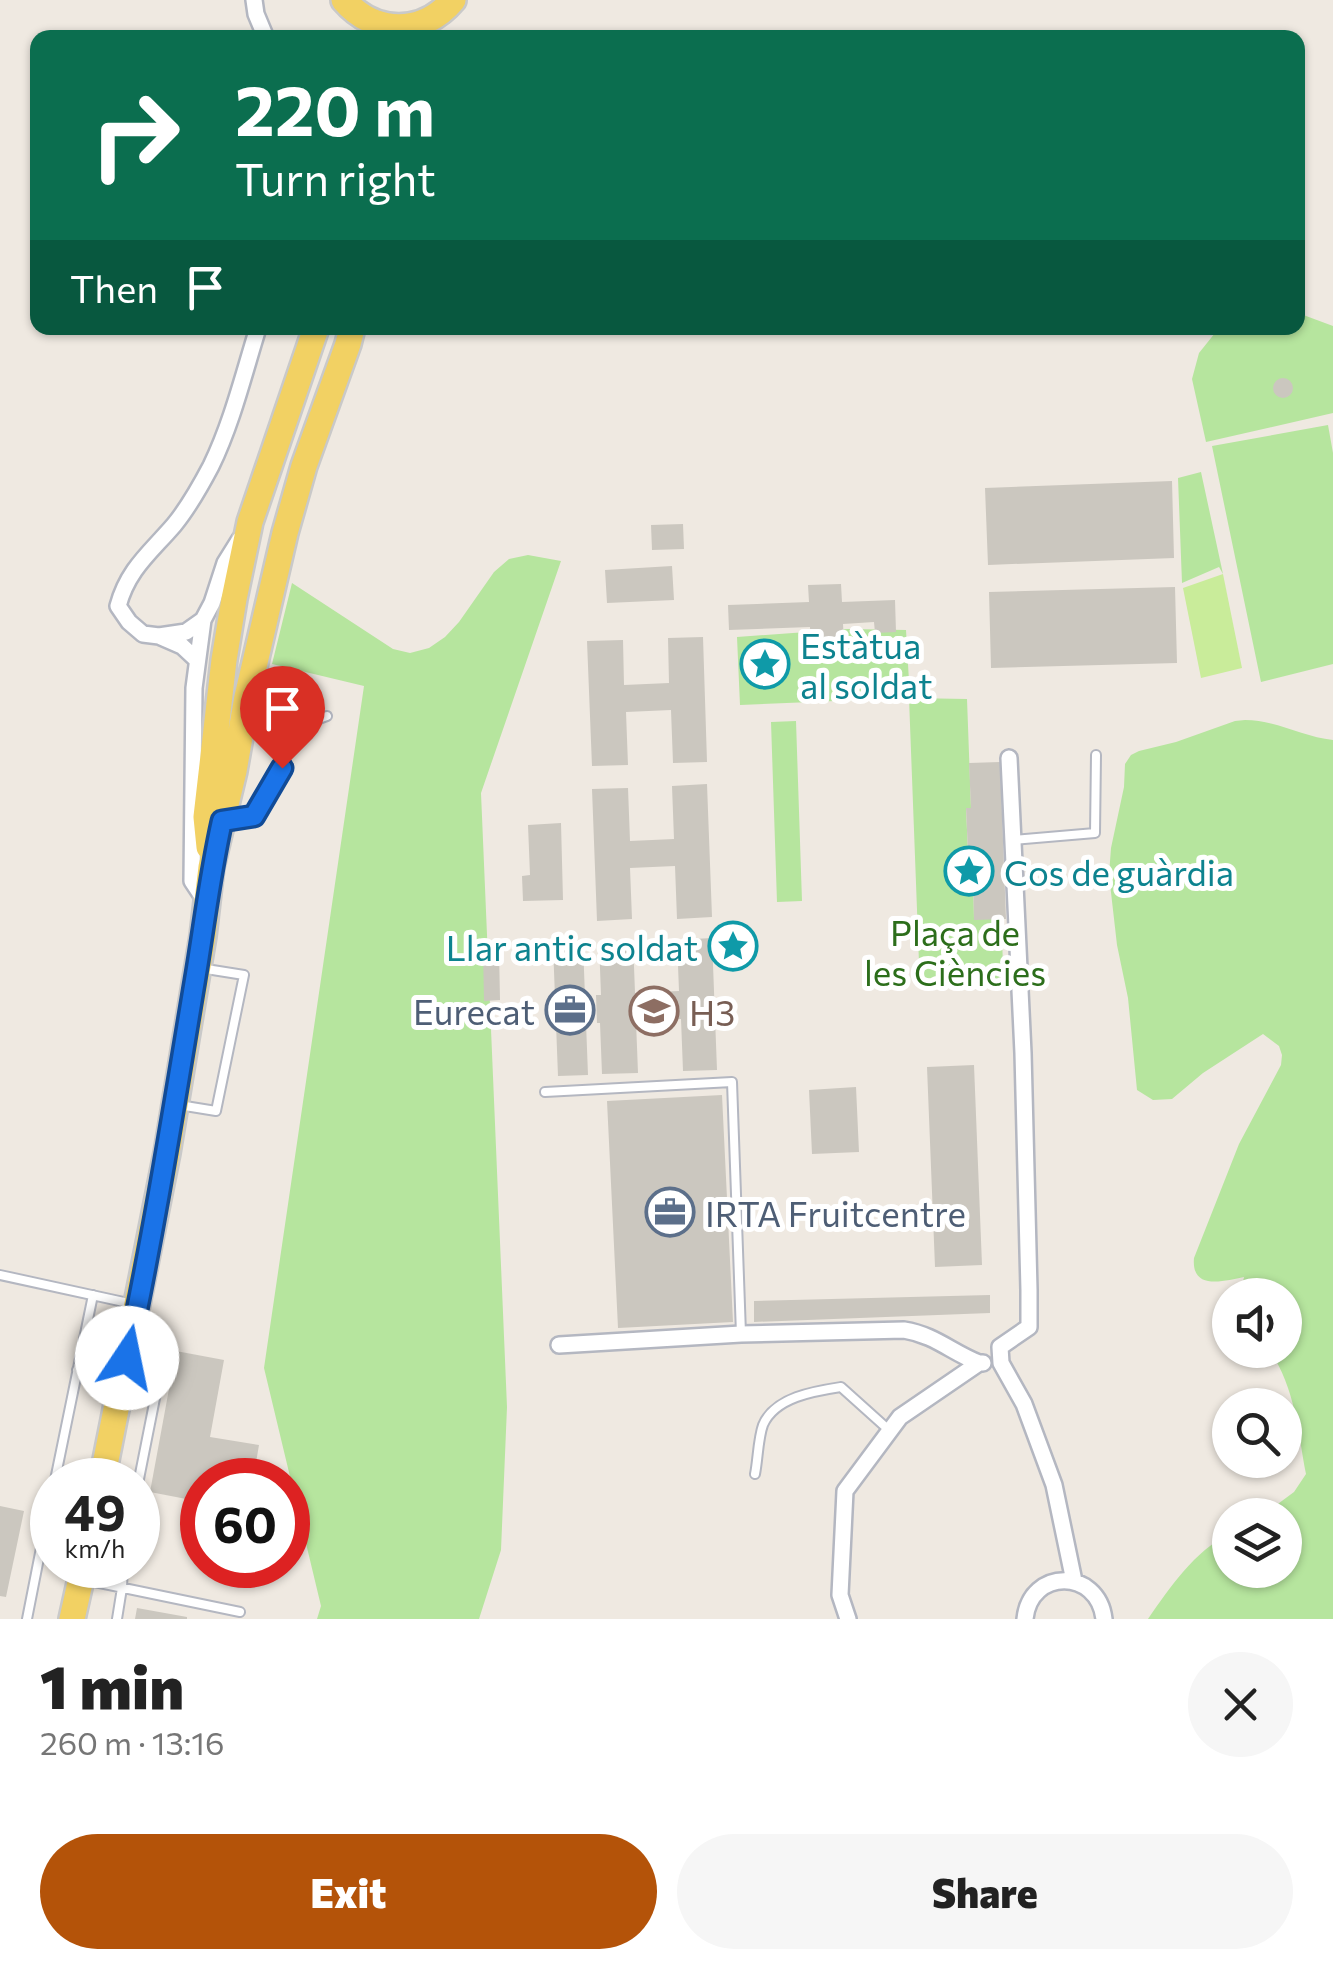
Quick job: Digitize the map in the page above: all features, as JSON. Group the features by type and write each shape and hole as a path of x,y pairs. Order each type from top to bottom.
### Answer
{"main road":[{"path":"357,17 395,28 427,28 453,0"},
{"path":"211,867 206,816 226,645 250,522 314,335"},
{"path":"106,1458 175,1104 211,867 247,697 285,532 350,335"},
{"path":"72,1619 79,1588"}],"street":[{"path":"254,0 263,30"},
{"path":"203,620 186,632 142,634 118,606 134,568 176,522 211,465 256,335"},
{"path":"207,902 192,881 197,660 203,620 225,564 250,522"},
{"path":"159,636 182,646 197,660"},
{"path":"848,1619 840,1595 845,1492 900,1417 979,1363 1000,1355 1028,1327 1023,1052 1009,758"},
{"path":"558,1345 741,1334 904,1330 937,1340 979,1363"},
{"path":"1000,1355 1024,1404 1054,1486 1074,1581"},
{"path":"1024,1619 1038,1590 1061,1580 1084,1585 1096,1595 1104,1619"}],"lane":[{"path":"222,821 254,816 282,768 294,728 327,716"},
{"path":"1014,840 1096,833 1096,756"},
{"path":"175,1104 216,1111 244,975 197,968"},
{"path":"545,1092 732,1082 741,1334"},
{"path":"0,1275 138,1305"},
{"path":"60,1458 92,1294"},
{"path":"132,1334 166,1343 143,1458"},
{"path":"78,1370 122,1381"},
{"path":"755,1474 764,1423 779,1406 810,1392 841,1387 890,1431"},
{"path":"27,1619 33,1588"},
{"path":"116,1619 122,1588 240,1612"}],"green space":[{"path":"1305,316 1333,326 1333,413 1206,442 1192,379 1199,353 1213,335 1305,335"},
{"path":"1328,425 1333,453 1333,664 1261,682 1212,446"},
{"path":"1201,472 1223,574 1219,567 1182,583 1178,478"},
{"path":"528,555 561,561 481,793 507,1407 501,1550 479,1619 317,1619 321,1606 310,1560 310,1458 286,1458 264,1368 364,686 272,664 292,583 393,649 410,653 429,648 445,637 494,572 509,559"},
{"path":"1223,574 1242,668 1201,678 1183,588"},
{"name":"Plaça de les Ciències","path":"848,629 906,630 910,698 967,699 971,808 966,809 974,919 1001,919 1004,985 920,989 909,698 740,705 737,637"},
{"path":"796,721 802,901 777,902 771,722"},
{"path":"1235,721 1268,723 1333,740 1333,1619 1148,1619 1194,1560 1212,1545 1212,1588 1302,1588 1302,1498 1286,1498 1306,1474 1302,1388 1288,1388 1280,1368 1302,1368 1302,1278 1210,1281 1203,1280 1194,1268 1194,1258 1239,1144 1281,1065 1282,1055 1279,1046 1263,1034 1203,1073 1172,1099 1153,1100 1137,1090 1109,875 1125,764 1131,755"}],"building":[{"path":"1283,378 1293,388 1283,398 1273,388"},
{"path":"1172,481 1174,558 988,565 985,488"},
{"path":"683,524 684,549 652,550 651,525"},
{"path":"672,566 674,600 607,603 605,570"},
{"path":"841,584 842,602 895,600 896,632 875,633 874,622 843,624 845,658 811,659 810,627 729,630 728,605 809,602 808,585"},
{"path":"1175,587 1177,663 991,668 989,592"},
{"path":"703,637 707,762 673,763 671,710 626,712 628,765 592,766 587,641 623,640 624,685 669,683 668,638"},
{"path":"1000,762 1006,919 974,920 966,808 971,808 969,763"},
{"path":"707,784 712,917 677,919 675,866 630,868 632,919 597,921 592,789 628,788 630,841 674,839 672,786"},
{"path":"561,823 563,900 523,901 522,876 530,875 528,825"},
{"path":"712,938 717,1070 683,1071 681,1019 636,1021 638,1073 602,1074 596,995 601,995 599,942 633,940 635,993 679,991 677,940"},
{"name":"Eurecat","path":"583,944 588,1075 558,1076 553,945"},
{"path":"499,950 500,1000 484,1001 483,951"},
{"path":"974,1065 982,1265 935,1267 927,1067"},
{"path":"856,1087 859,1152 812,1154 809,1090"},
{"name":"IRTA Fruitcentre","path":"722,1095 733,1322 618,1328 607,1101"},
{"path":"990,1295 990,1313 754,1322 754,1301"},
{"path":"176,1351 224,1360 210,1437 259,1445 257,1458 180,1458 180,1498 160,1494 160,1458 156,1458"},
{"path":"0,1506 24,1511 6,1597 0,1596"},
{"path":"137,1608 187,1617 187,1619 135,1619"}],"place":[{"name":"Estàtua al soldat","path":"765,664"},
{"name":"Cos de guàrdia","path":"969,871"},
{"name":"Llar antic soldat","path":"733,946"},
{"name":"Eurecat","path":"570,1010"},
{"name":"H3","path":"654,1011"},
{"name":"IRTA Fruitcentre","path":"670,1212"}],"route":[{"path":"127,1358 167,1153 211,867 222,821 254,816 282,768"}]}
